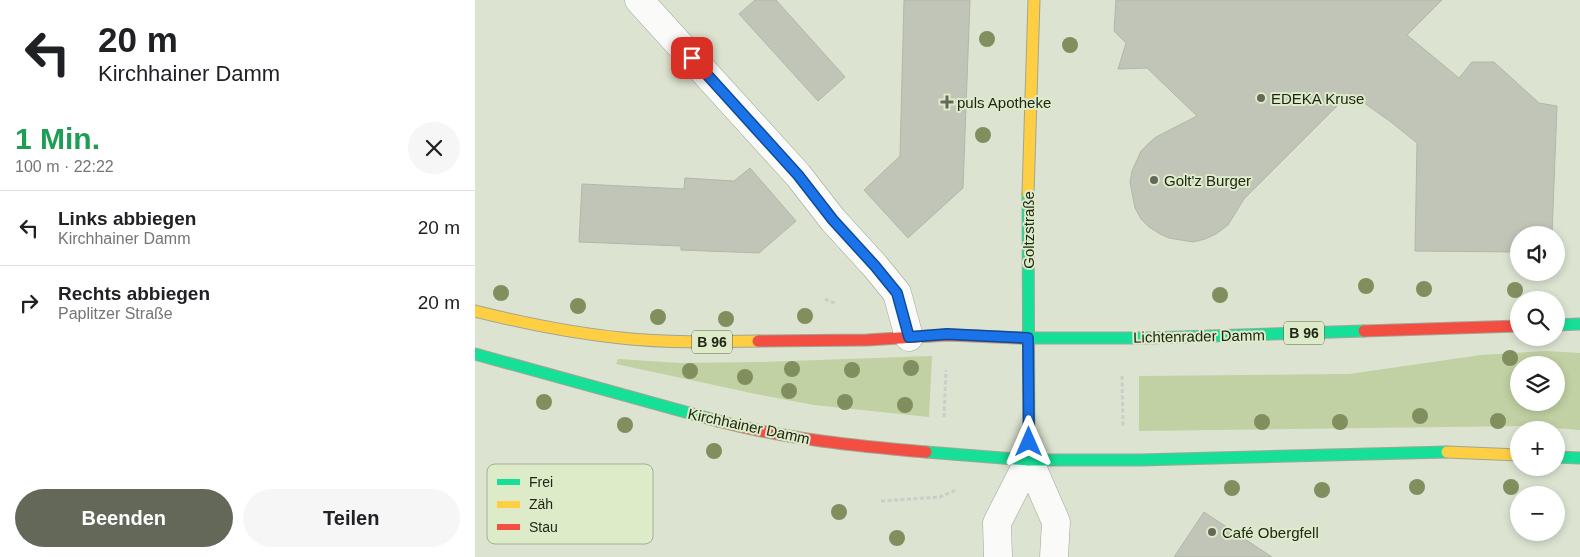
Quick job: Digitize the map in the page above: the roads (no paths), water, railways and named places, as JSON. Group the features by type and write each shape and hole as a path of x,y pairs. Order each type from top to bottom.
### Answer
{"main road":[{"name":"Goltzstraße","path":"1029,460 1027,217 1034,0"},
{"name":"B 96","path":"475,311 557,329 622,338 713,342 867,340 947,334 1028,338"},
{"path":"1565,325 1580,324"},
{"name":"Lichtenrader Damm","path":"1028,338 1148,338 1510,326"},
{"name":"Kirchhainer Damm","path":"475,354 720,422 787,436 863,447 1029,460"},
{"path":"1029,460 1140,460 1467,452 1510,454"},
{"path":"1565,457 1580,458"}],"street":[{"path":"639,0 798,175 833,220 897,293 909,337"},
{"path":"998,557 997,523 1029,460"},
{"path":"1029,460 1056,522 1054,557"}],"place":[{"name":"EDEKA Kruse","path":"1261,98"},
{"name":"puls Apotheke","path":"947,102"},
{"name":"Golt'z Burger","path":"1154,180"},
{"name":"Café Obergfell","path":"1212,532"}]}
